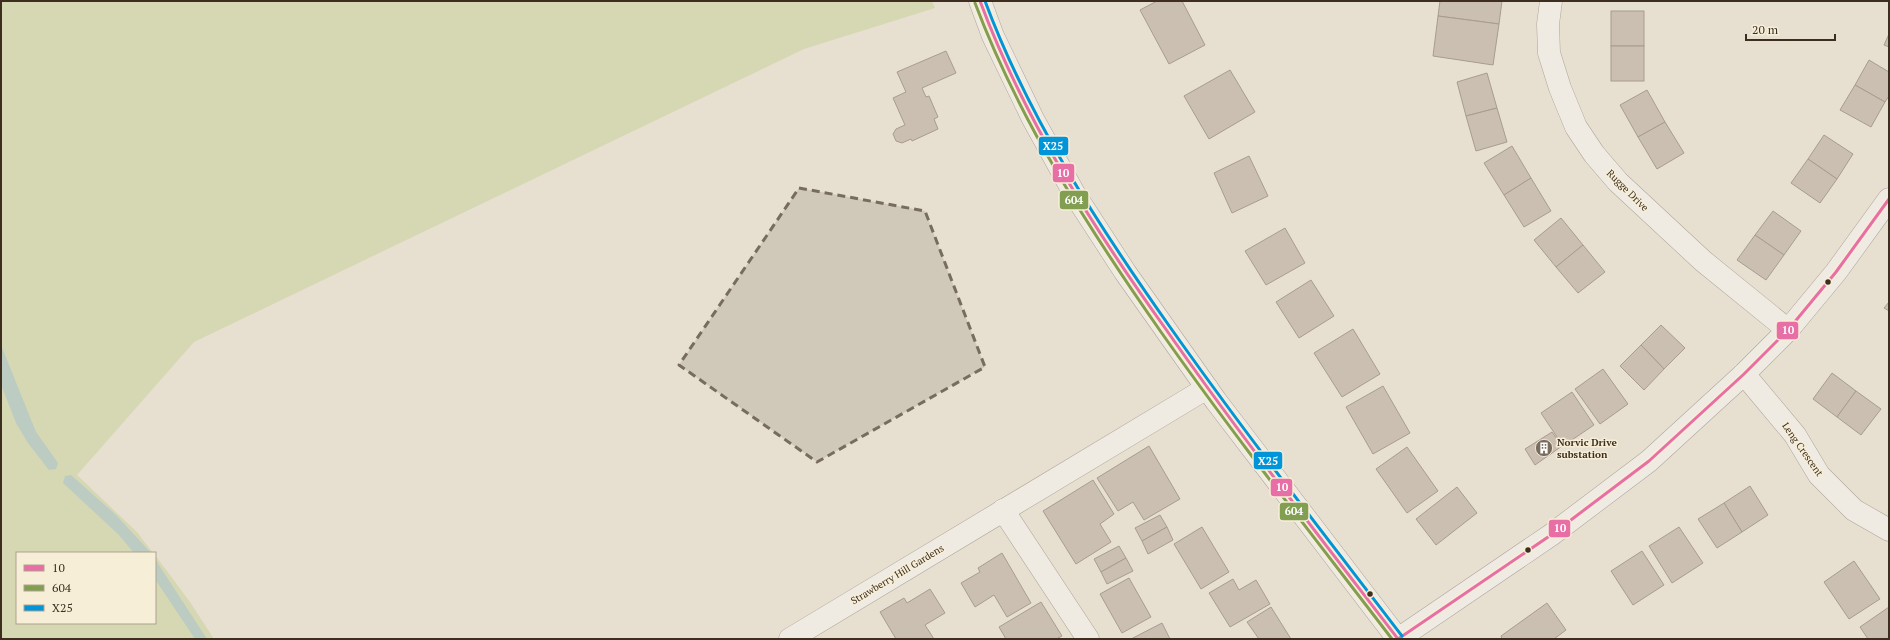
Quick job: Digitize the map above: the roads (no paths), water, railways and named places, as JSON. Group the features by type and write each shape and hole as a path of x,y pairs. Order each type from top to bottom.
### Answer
{"street":[{"path":"980,1 993,36 1033,119 1075,195 1125,272 1207,388 1398,639 1551,535 1649,461 1744,374 1788,330 1836,272 1889,199"},
{"name":"Rugge Drive","path":"1551,1 1548,24 1549,53 1560,88 1576,127 1594,154 1618,182 1703,261 1788,330"},
{"name":"Leng Crescent","path":"1744,374 1795,435 1819,474 1854,510 1889,530"},
{"name":"Strawberry Hill Gardens","path":"790,639 1207,388"},
{"path":"1003,510 1088,639"}],"place":[{"name":"Norvic Drive substation","path":"1544,448"}]}
